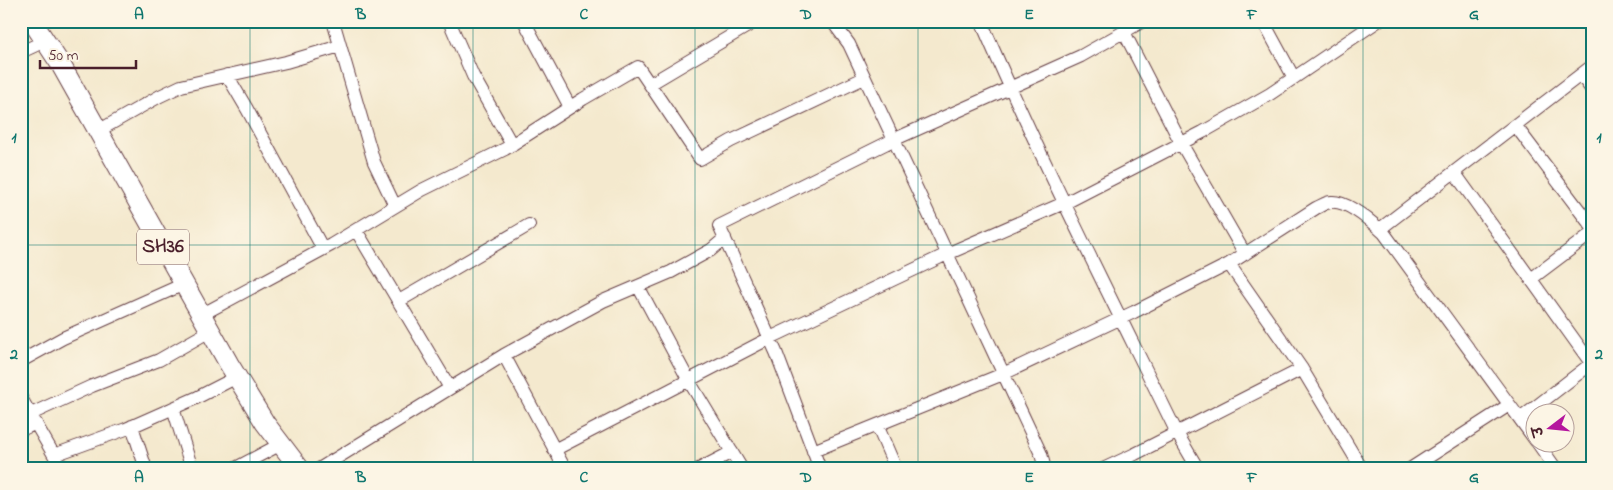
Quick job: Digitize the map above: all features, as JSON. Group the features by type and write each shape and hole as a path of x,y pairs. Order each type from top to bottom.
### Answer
{"highway":[{"name":"SH36","path":"32,21 61,65 237,377 265,423 300,469"}],"street":[{"path":"333,21 374,162 396,206"},
{"path":"449,21 473,76 512,145"},
{"path":"650,84 756,21"},
{"path":"832,21 849,44 1040,454 1045,469"},
{"path":"981,21 1064,203 1177,433 1198,469"},
{"path":"820,469 770,338 719,226 893,140 1081,56 1143,21"},
{"path":"1264,21 1294,78"},
{"path":"554,450 770,338 947,254 1064,203 1181,143 1270,94 1378,21"},
{"path":"527,22 570,107"},
{"path":"1124,32 1181,143 1245,254"},
{"path":"21,52 45,41"},
{"path":"98,132 181,86 286,62 340,46"},
{"path":"1380,229 1592,66"},
{"path":"21,430 33,418 92,386 159,360 206,323 323,249 422,190 512,145 570,107 638,67 700,160 731,140 864,78"},
{"path":"227,75 323,249"},
{"path":"1581,75 1592,90"},
{"path":"1515,125 1592,227"},
{"path":"1454,172 1592,363 1520,420"},
{"path":"813,451 1003,374 1120,318 1229,264 1316,208 1330,202 1339,202 1371,221 1380,229 1526,428"},
{"path":"399,301 529,225"},
{"path":"356,230 450,388"},
{"path":"1531,279 1592,233"},
{"path":"319,469 504,355 603,300 671,272 711,250 725,238"},
{"path":"1229,264 1302,369 1362,469"},
{"path":"21,361 63,338 184,284"},
{"path":"638,286 689,381 742,469"},
{"path":"504,355 563,468"},
{"path":"1103,469 1302,369"},
{"path":"54,455 132,426 237,377"},
{"path":"21,398 62,469"},
{"path":"1410,469 1509,405"},
{"path":"173,408 192,469"},
{"path":"877,425 896,469"},
{"path":"132,426 146,469"},
{"path":"234,469 281,444"},
{"path":"698,469 732,452"},
{"path":"1543,452 1556,469"}]}
